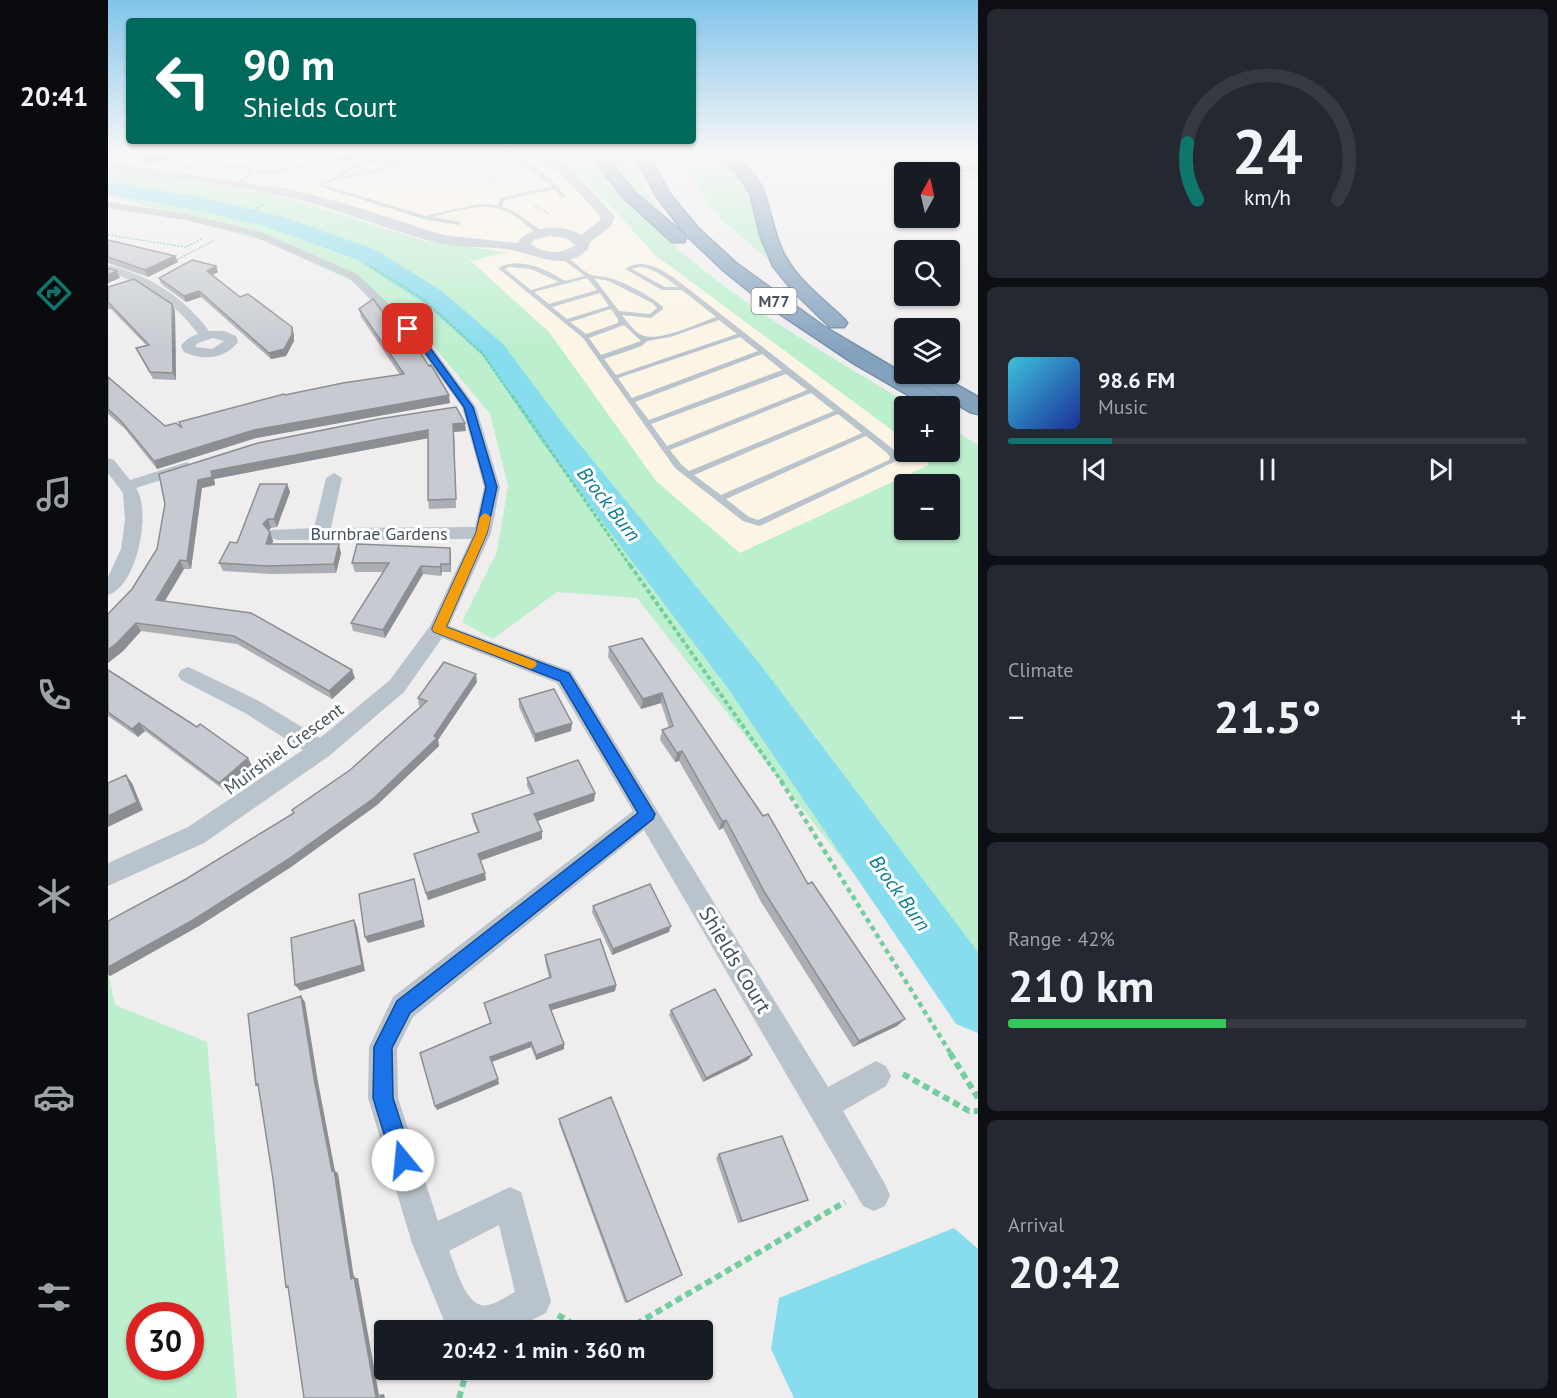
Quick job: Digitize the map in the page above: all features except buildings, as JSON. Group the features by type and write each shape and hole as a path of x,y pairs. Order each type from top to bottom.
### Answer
{"highway":[{"path":"656,220 737,282 830,329"},
{"name":"M77","path":"683,220 742,276 777,303 894,359"},
{"path":"765,220 771,242 782,266 830,329"},
{"name":"M77","path":"764,272 830,329 927,396"},
{"path":"938,384 978,407"},
{"path":"960,417 978,428"}],"street":[{"name":"Muirshiel Crescent","path":"108,875 196,835 321,750 396,686 438,629 482,533 492,487 463,408 422,343 353,276 237,223 213,220"},
{"path":"383,220 441,239 494,244 525,244 542,255 572,250 607,220"},
{"path":"525,244 541,233 572,250"},
{"path":"108,268 144,280 185,309 197,321 205,335"},
{"path":"118,286 144,280"},
{"path":"126,486 202,462"},
{"path":"108,463 131,492 134,520 130,549 118,577 108,590"},
{"path":"321,534 334,478"},
{"name":"Burnbrae Gardens","path":"277,534 482,533"},
{"name":"Shields Court","path":"438,629 564,677 872,1191"},
{"path":"188,675 252,707 321,750"},
{"path":"429,1243 383,1098 383,1047 403,1007 647,814"},
{"path":"823,1106 876,1076"}],"lane":[{"path":"440,220 459,223"},
{"path":"522,220 541,233"},
{"path":"572,250 619,316 643,339 651,340 720,318"},
{"path":"563,282 539,270 510,265 501,268 585,337 678,466 746,519 759,523 892,461 894,457 890,451 681,289 649,266 641,265 628,269 664,289 681,289"},
{"path":"529,292 590,276 611,280 661,308 651,316 619,316"},
{"path":"548,306 601,291"},
{"path":"566,321 612,307"},
{"path":"585,337 621,324 619,316"},
{"path":"614,378 741,335"},
{"path":"599,358 640,345 644,342 643,339"},
{"path":"630,401 762,352"},
{"path":"647,423 787,371"},
{"path":"666,448 812,390"},
{"path":"689,474 839,411"},
{"path":"720,499 867,434"}],"path":[{"path":"144,280 241,220"},
{"path":"108,235 186,248 237,223"},
{"path":"366,263 423,299 482,353 780,781 978,1098"},
{"path":"876,1076 898,1071 969,1111 978,1111"},
{"path":"644,1320 872,1191"},
{"path":"459,1398 464,1380"}],"shaded area":[{"path":"398,220 624,220 655,255 894,432 894,462 928,462 930,465 911,474 894,474 894,482 740,553 656,481 549,332 455,247 451,237"}],"green space":[{"path":"187,220 358,220 425,241 507,252 472,261 462,253 549,332 656,481 740,553 894,481 894,540 960,540 960,474 910,474 929,465 927,462 960,462 960,434 978,445 978,1032 637,598 557,592 493,639 462,622 497,552 508,486 490,414 431,343 352,281 264,241"},
{"path":"624,220 647,220 697,265 738,296 825,354 896,396 894,396 894,432 655,255"},
{"path":"722,220 759,220 771,262"},
{"path":"108,973 115,1005 207,1042 237,1398 108,1398"}],"water":[{"path":"954,1228 978,1249 978,1398 794,1398 771,1349 779,1298"}],"waterway":[{"name":"Brock Burn","path":"269,220 365,254 433,297 493,350 551,431 743,675 978,1002"}],"slow traffic":[{"path":"485,517 482,533 438,629 531,664"}],"route":[{"path":"403,1160 383,1098 383,1047 403,1007 647,814 564,677 438,629 482,533 492,487 469,407 422,343 408,329"}]}
